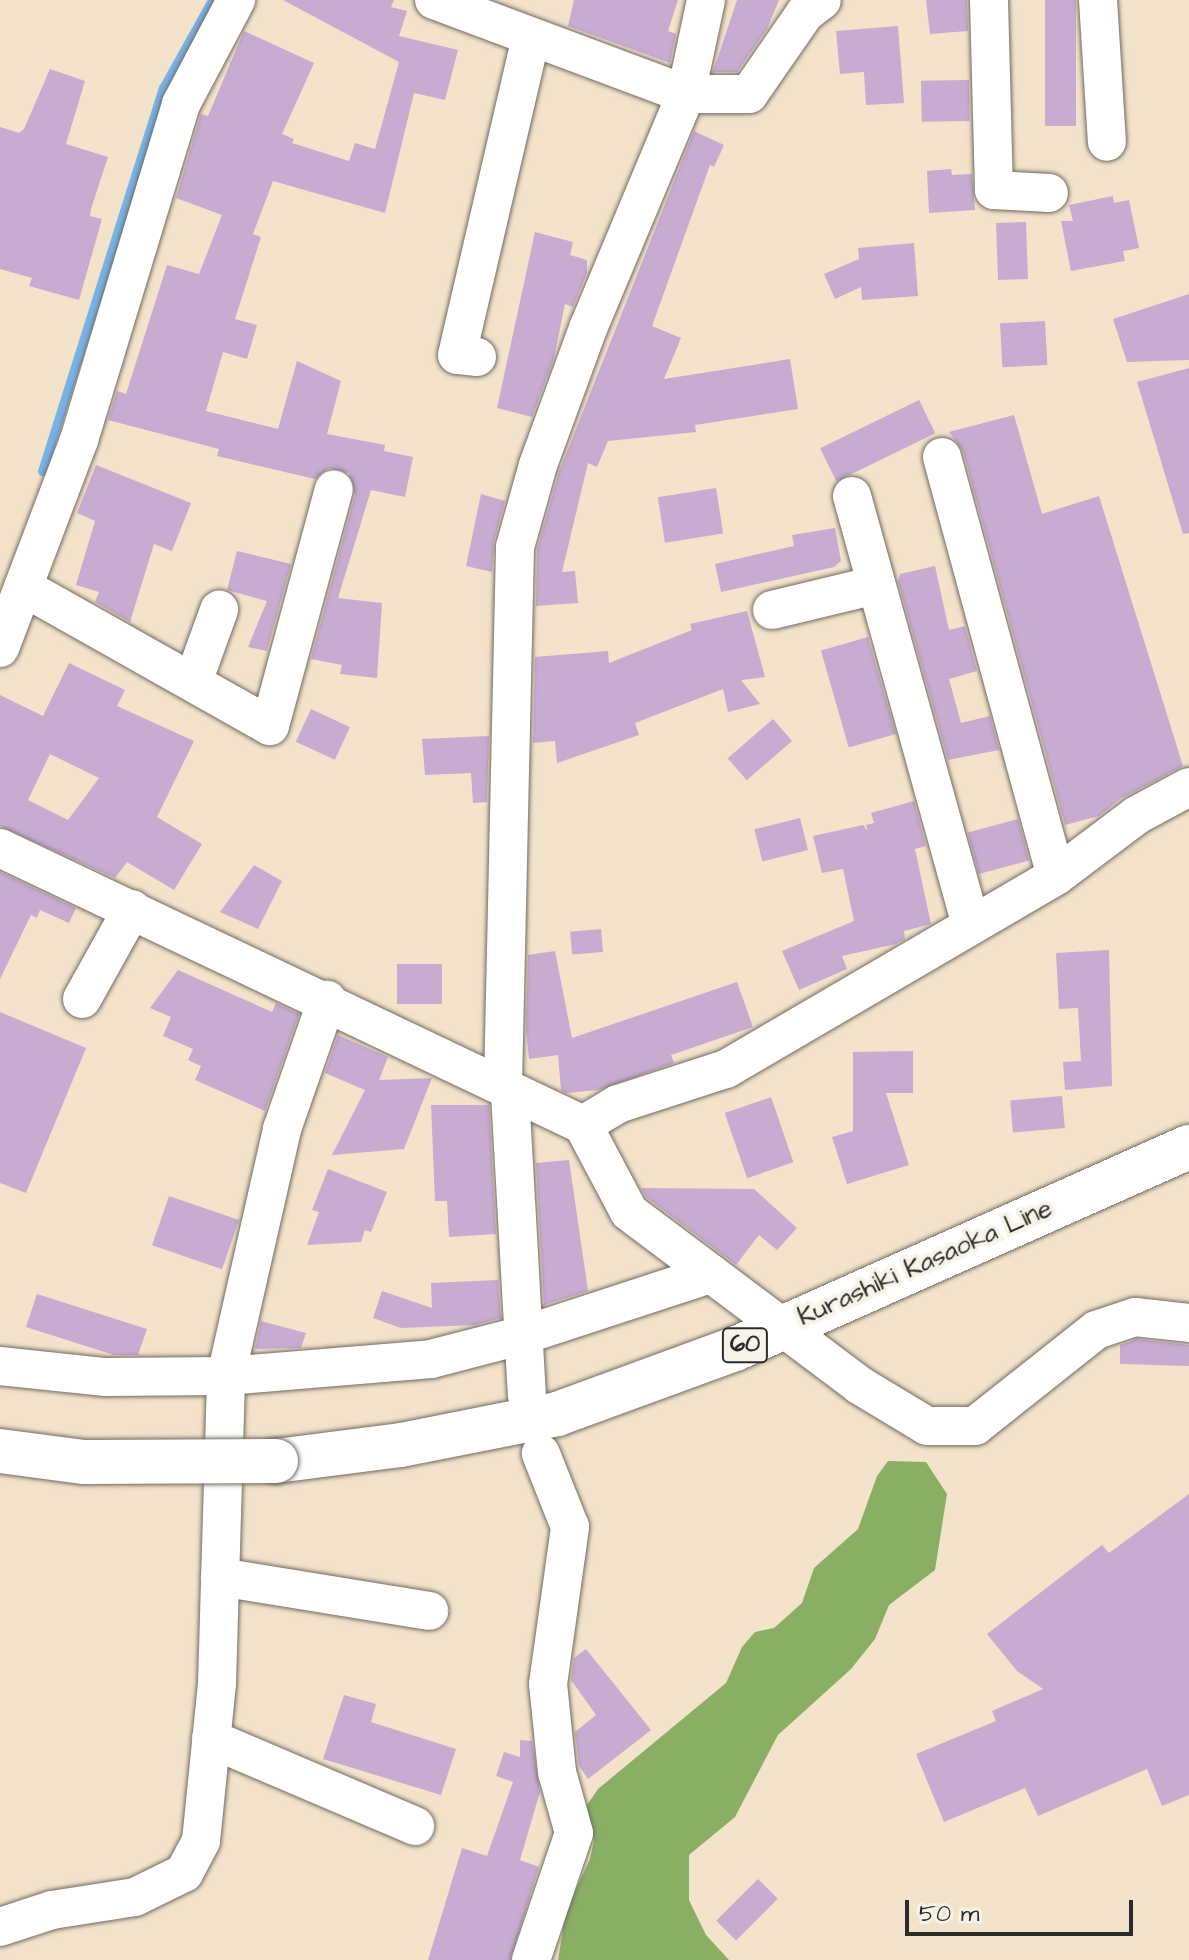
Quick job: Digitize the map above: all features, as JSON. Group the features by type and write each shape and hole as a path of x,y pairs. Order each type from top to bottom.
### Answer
{"main road":[{"name":"Kurashiki Kasaoka Line","path":"0,1451 84,1462 276,1461 401,1445 557,1414 735,1349 1189,1147"}],"street":[{"path":"0,648 79,440 181,104 236,0"},
{"path":"434,0 686,94 749,94 805,13 822,0"},
{"path":"527,1396 506,1089 515,547 538,465 589,326 686,94 706,0"},
{"path":"989,0 994,190 1049,193"},
{"path":"1098,0 1107,142"},
{"path":"477,357 457,355 531,38"},
{"path":"942,457 1056,876"},
{"path":"23,587 270,726 334,489"},
{"path":"852,496 971,925"},
{"path":"772,610 876,585"},
{"path":"193,682 219,610"},
{"path":"583,1125 618,1104 726,1069 1056,876 1137,815 1189,787"},
{"path":"0,848 327,1000 583,1125 629,1212 859,1385 927,1426 975,1426 1096,1330 1135,1317 1189,1323"},
{"path":"82,999 132,909"},
{"path":"0,1927 52,1910 135,1897 184,1873 201,1841 211,1739 220,1577 226,1376 282,1129 327,1000"},
{"path":"0,1366 105,1377 226,1376 431,1359 524,1335 711,1274"},
{"path":"531,1960 574,1833 557,1772 548,1684 570,1527 541,1454"},
{"path":"220,1577 429,1611"},
{"path":"211,1739 415,1826"}],"green space":[{"path":"888,1461 926,1462 947,1494 935,1570 889,1605 875,1639 851,1669 778,1735 735,1817 689,1855 689,1900 706,1935 729,1960 558,1960 566,1911 590,1859 594,1841 587,1805 598,1789 726,1683 742,1647 755,1632 774,1628 802,1603 814,1568 858,1529 877,1476"}],"building":[{"path":"283,0 394,0 391,7 407,11 399,36 458,50 445,100 414,93 385,213 273,181 253,234 261,237 235,319 257,325 247,359 223,352 206,411 278,429 297,361 341,381 327,434 385,445 384,451 413,457 405,497 371,490 338,598 382,603 377,678 340,674 342,665 311,659 355,495 349,473 329,468 315,479 217,456 219,449 108,420 117,391 126,394 167,265 199,274 222,215 176,198 201,114 208,116 244,31 314,63 282,134 294,139 292,143 349,161 355,143 375,149 399,62"},
{"path":"574,0 678,0 668,31 676,34 670,63 568,26"},
{"path":"737,0 779,0 767,29 737,72 713,72"},
{"path":"926,0 967,0 968,31 930,34"},
{"path":"1045,0 1076,0 1076,126 1045,126"},
{"path":"898,26 904,103 866,105 864,72 840,74 836,31"},
{"path":"50,69 85,81 66,144 108,157 90,216 102,219 79,300 29,286 32,278 0,269 0,127 19,133 24,129"},
{"path":"969,80 970,121 922,122 921,81"},
{"path":"694,131 724,145 714,167 710,165 652,326 681,338 664,379 790,359 798,409 695,425 696,432 608,441 597,467 588,463 562,572 575,571 578,603 536,606 537,550 559,472"},
{"path":"951,169 952,175 972,174 975,210 929,213 927,171"},
{"path":"1113,196 1114,203 1129,200 1139,248 1123,251 1125,261 1071,271 1061,221 1073,221 1069,205"},
{"path":"1026,222 1028,279 998,280 996,223"},
{"path":"535,232 573,242 570,255 587,260 587,273 573,307 565,304 554,358 532,417 497,408"},
{"path":"914,243 918,296 862,300 861,287 835,299 824,274 859,259 858,248"},
{"path":"1189,294 1189,360 1127,362 1113,319"},
{"path":"1045,321 1047,365 1002,367 1000,323"},
{"path":"1189,368 1189,533 1183,534 1137,382"},
{"path":"919,400 935,433 836,481 820,448"},
{"path":"1014,415 1042,514 1099,496 1183,766 1120,799 1099,816 1065,825 963,451 949,432"},
{"path":"96,465 191,503 172,551 154,544 130,622 95,602 99,592 76,585 95,521 77,513"},
{"path":"716,488 723,533 665,543 658,497"},
{"path":"481,494 505,501 494,541 492,572 466,566"},
{"path":"835,528 841,561 834,567 721,592 715,564 794,546 792,535"},
{"path":"237,551 291,564 267,651 248,647 267,601 227,590"},
{"path":"935,566 949,630 965,626 977,671 949,679 961,723 990,716 999,750 948,760 898,581 900,574"},
{"path":"747,611 765,677 741,680 760,704 728,712 723,689 635,723 639,735 557,763 555,741 533,743 535,657 608,651 609,663 692,630 690,624"},
{"path":"868,637 896,734 849,748 821,651"},
{"path":"69,663 125,690 117,706 194,741 157,817 202,844 174,890 127,862 115,878 0,826 0,695 43,716","holes":["50,754 99,778 68,820 28,800"]},
{"path":"311,709 350,727 335,760 296,742"},
{"path":"773,719 792,741 747,780 728,758"},
{"path":"489,736 487,802 473,803 471,773 425,775 422,739"},
{"path":"914,801 926,846 915,849 931,924 904,931 905,939 896,944 842,956 847,969 799,990 782,951 854,921 843,869 822,873 813,836 863,825 868,831 866,825 874,823 871,813"},
{"path":"800,818 808,850 762,861 754,829"},
{"path":"1018,819 1029,861 979,874 968,832"},
{"path":"254,865 282,881 258,929 220,912"},
{"path":"0,872 76,908 69,923 40,910 37,918 31,915 0,979"},
{"path":"601,929 603,952 572,955 570,932"},
{"path":"1109,950 1112,1086 1065,1090 1063,1062 1081,1061 1078,1008 1059,1009 1056,953"},
{"path":"555,951 572,1038 737,982 753,1027 671,1055 674,1063 599,1090 566,1093 561,1090 558,1055 529,1059 526,1030 528,955"},
{"path":"397,964 442,964 442,1004 397,1004"},
{"path":"178,970 272,1012 276,1003 299,1014 265,1111 195,1080 201,1066 188,1060 193,1049 163,1036 171,1017 150,1008"},
{"path":"0,1012 86,1048 26,1193 0,1183"},
{"path":"338,1035 388,1057 379,1080 432,1078 404,1149 332,1155 365,1090 325,1073"},
{"path":"913,1051 913,1093 886,1093 909,1165 847,1184 832,1137 853,1131 853,1052"},
{"path":"1062,1096 1065,1128 1013,1132 1010,1101"},
{"path":"771,1097 793,1162 747,1178 725,1113"},
{"path":"431,1105 489,1105 496,1234 449,1237 447,1201 435,1201"},
{"path":"569,1160 588,1291 544,1305 536,1163"},
{"path":"328,1169 387,1192 371,1232 365,1230 361,1242 307,1245 319,1212 312,1210"},
{"path":"641,1188 754,1189 797,1228 777,1250 759,1235 736,1265 646,1197"},
{"path":"169,1196 239,1220 222,1269 152,1245"},
{"path":"498,1280 501,1318 475,1325 401,1328 373,1318 382,1291 432,1308 431,1283"},
{"path":"37,1294 147,1329 138,1355 114,1355 26,1327"},
{"path":"261,1321 306,1333 301,1348 255,1349"},
{"path":"1137,1339 1189,1345 1189,1366 1120,1364 1120,1345"},
{"path":"1189,1494 1189,1795 1162,1806 1147,1769 1038,1816 1025,1788 944,1822 916,1754 996,1721 992,1711 1043,1689 1017,1671 987,1634 1102,1545 1109,1553"},
{"path":"586,1649 651,1730 588,1779 579,1766 575,1732 596,1715 571,1680 574,1658"},
{"path":"344,1695 376,1704 371,1722 456,1749 441,1795 323,1759"},
{"path":"520,1740 532,1741 540,1792 520,1860 539,1867 510,1960 428,1960 462,1848 487,1856 513,1782 496,1776 504,1752 520,1757"},
{"path":"758,1879 778,1899 736,1941 716,1921"}],"waterway":[{"path":"42,471 163,88 212,0"}]}
